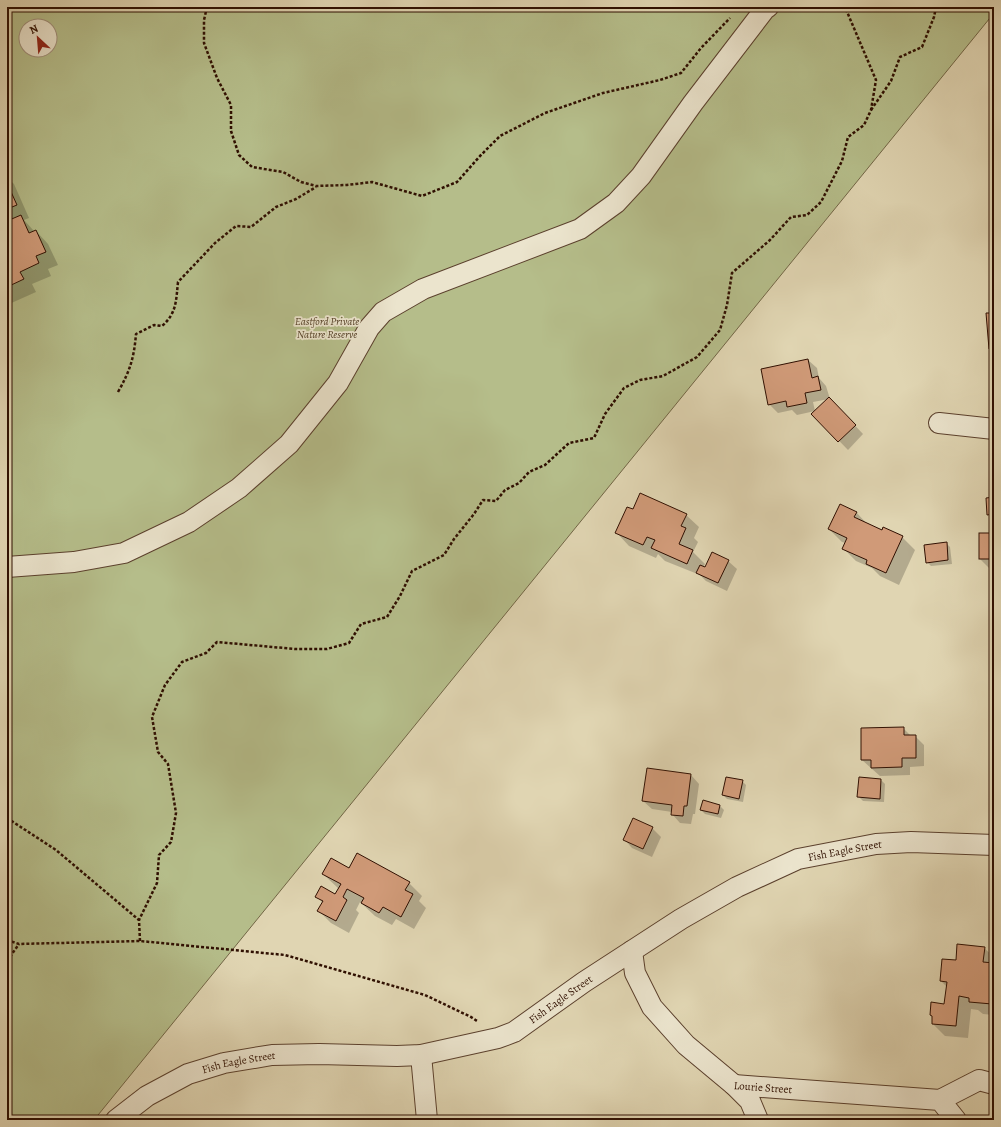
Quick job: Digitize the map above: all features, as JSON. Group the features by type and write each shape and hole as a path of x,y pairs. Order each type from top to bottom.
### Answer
{"street":[{"path":"7,568 74,562 124,553 189,522 239,488 289,444 338,383 369,328 383,312 423,289 580,229 616,203 641,176 693,103 768,7"},
{"path":"939,423 994,429"},
{"name":"Fish Eagle Street","path":"116,1120 147,1096 188,1074 224,1063 272,1055 420,1055 498,1038 514,1032 584,982 681,919 738,887 798,859 876,844 911,842 994,845"},
{"name":"Lourie Street","path":"632,951 635,973 652,1006 686,1045 734,1085 940,1100"},
{"path":"420,1055 427,1120"},
{"path":"956,1120 940,1100 980,1080 994,1084"},
{"path":"734,1085 750,1111 758,1120"}],"path":[{"path":"207,7 204,20 204,43 217,78 231,105 231,131 239,155 252,167 283,172 301,182 316,186 347,185 372,182 422,196 457,182 500,136 545,113 603,93 660,80 681,72 701,48 730,18"},
{"path":"845,7 876,80 871,110"},
{"path":"140,941 139,920 157,883 159,855 172,842 176,813 168,764 158,752 152,717 165,685 182,662 206,653 217,642 295,649 327,648 349,643 361,624 387,617 400,596 412,571 444,556 454,539 483,500 496,501 505,490 519,483 529,472 545,465 569,443 594,438 605,414 624,388 640,380 663,376 697,357 720,330 727,305 732,273 770,240 791,217 808,215 822,202 842,161 848,137 864,125 871,110 891,81 900,57 922,47 934,17 936,7"},
{"path":"118,392 128,375 135,353 136,334 154,325 162,326 169,320 176,305 178,282 216,243 236,226 251,227 276,207 296,199 316,186"},
{"path":"7,818 56,850 139,920"},
{"path":"7,940 19,944 140,941 285,956 425,995 472,1017 498,1038"},
{"path":"7,961 19,944"}],"green space":[{"name":"Eastford Private Nature Reserve","path":"7,7 994,7 994,13 94,1120 7,1120"}],"building":[{"path":"7,183 17,205 7,209"},
{"path":"21,215 29,233 36,230 46,252 36,256 39,263 20,272 24,279 7,287 7,221"},
{"path":"986,313 994,313 994,348 989,349"},
{"path":"808,359 812,378 818,376 821,390 805,393 807,403 787,407 786,401 768,405 761,369"},
{"path":"829,397 856,425 838,442 811,414"},
{"path":"640,493 687,514 681,526 686,528 679,544 693,550 687,564 651,548 655,540 647,537 643,545 615,533 627,507 633,509"},
{"path":"994,497 994,514 987,515 986,498"},
{"path":"840,504 857,512 854,517 882,530 883,527 903,536 886,573 866,564 867,560 842,549 847,538 828,529"},
{"path":"979,533 994,533 994,559 979,559"},
{"path":"947,542 948,560 926,563 924,545"},
{"path":"712,552 729,560 718,583 696,573 700,565 705,567"},
{"path":"904,727 904,735 916,735 916,758 902,758 902,767 871,768 871,760 861,760 861,728"},
{"path":"647,768 691,774 687,806 684,806 683,816 671,815 672,805 642,801"},
{"path":"726,777 743,780 739,799 722,795"},
{"path":"859,777 881,779 880,799 857,797"},
{"path":"703,800 720,805 718,814 700,810"},
{"path":"633,818 653,827 643,849 623,840"},
{"path":"357,853 410,882 405,890 413,894 401,917 383,907 379,913 361,903 364,898 347,889 343,897 347,900 336,921 317,911 323,901 315,897 321,886 335,894 341,884 322,874 331,858 349,868"},
{"path":"957,944 985,947 983,962 994,963 994,990 993,989 992,1004 969,1002 969,998 959,996 956,1026 932,1024 932,1016 930,1015 931,1002 944,1004 947,982 940,981 942,959 956,960"}]}
